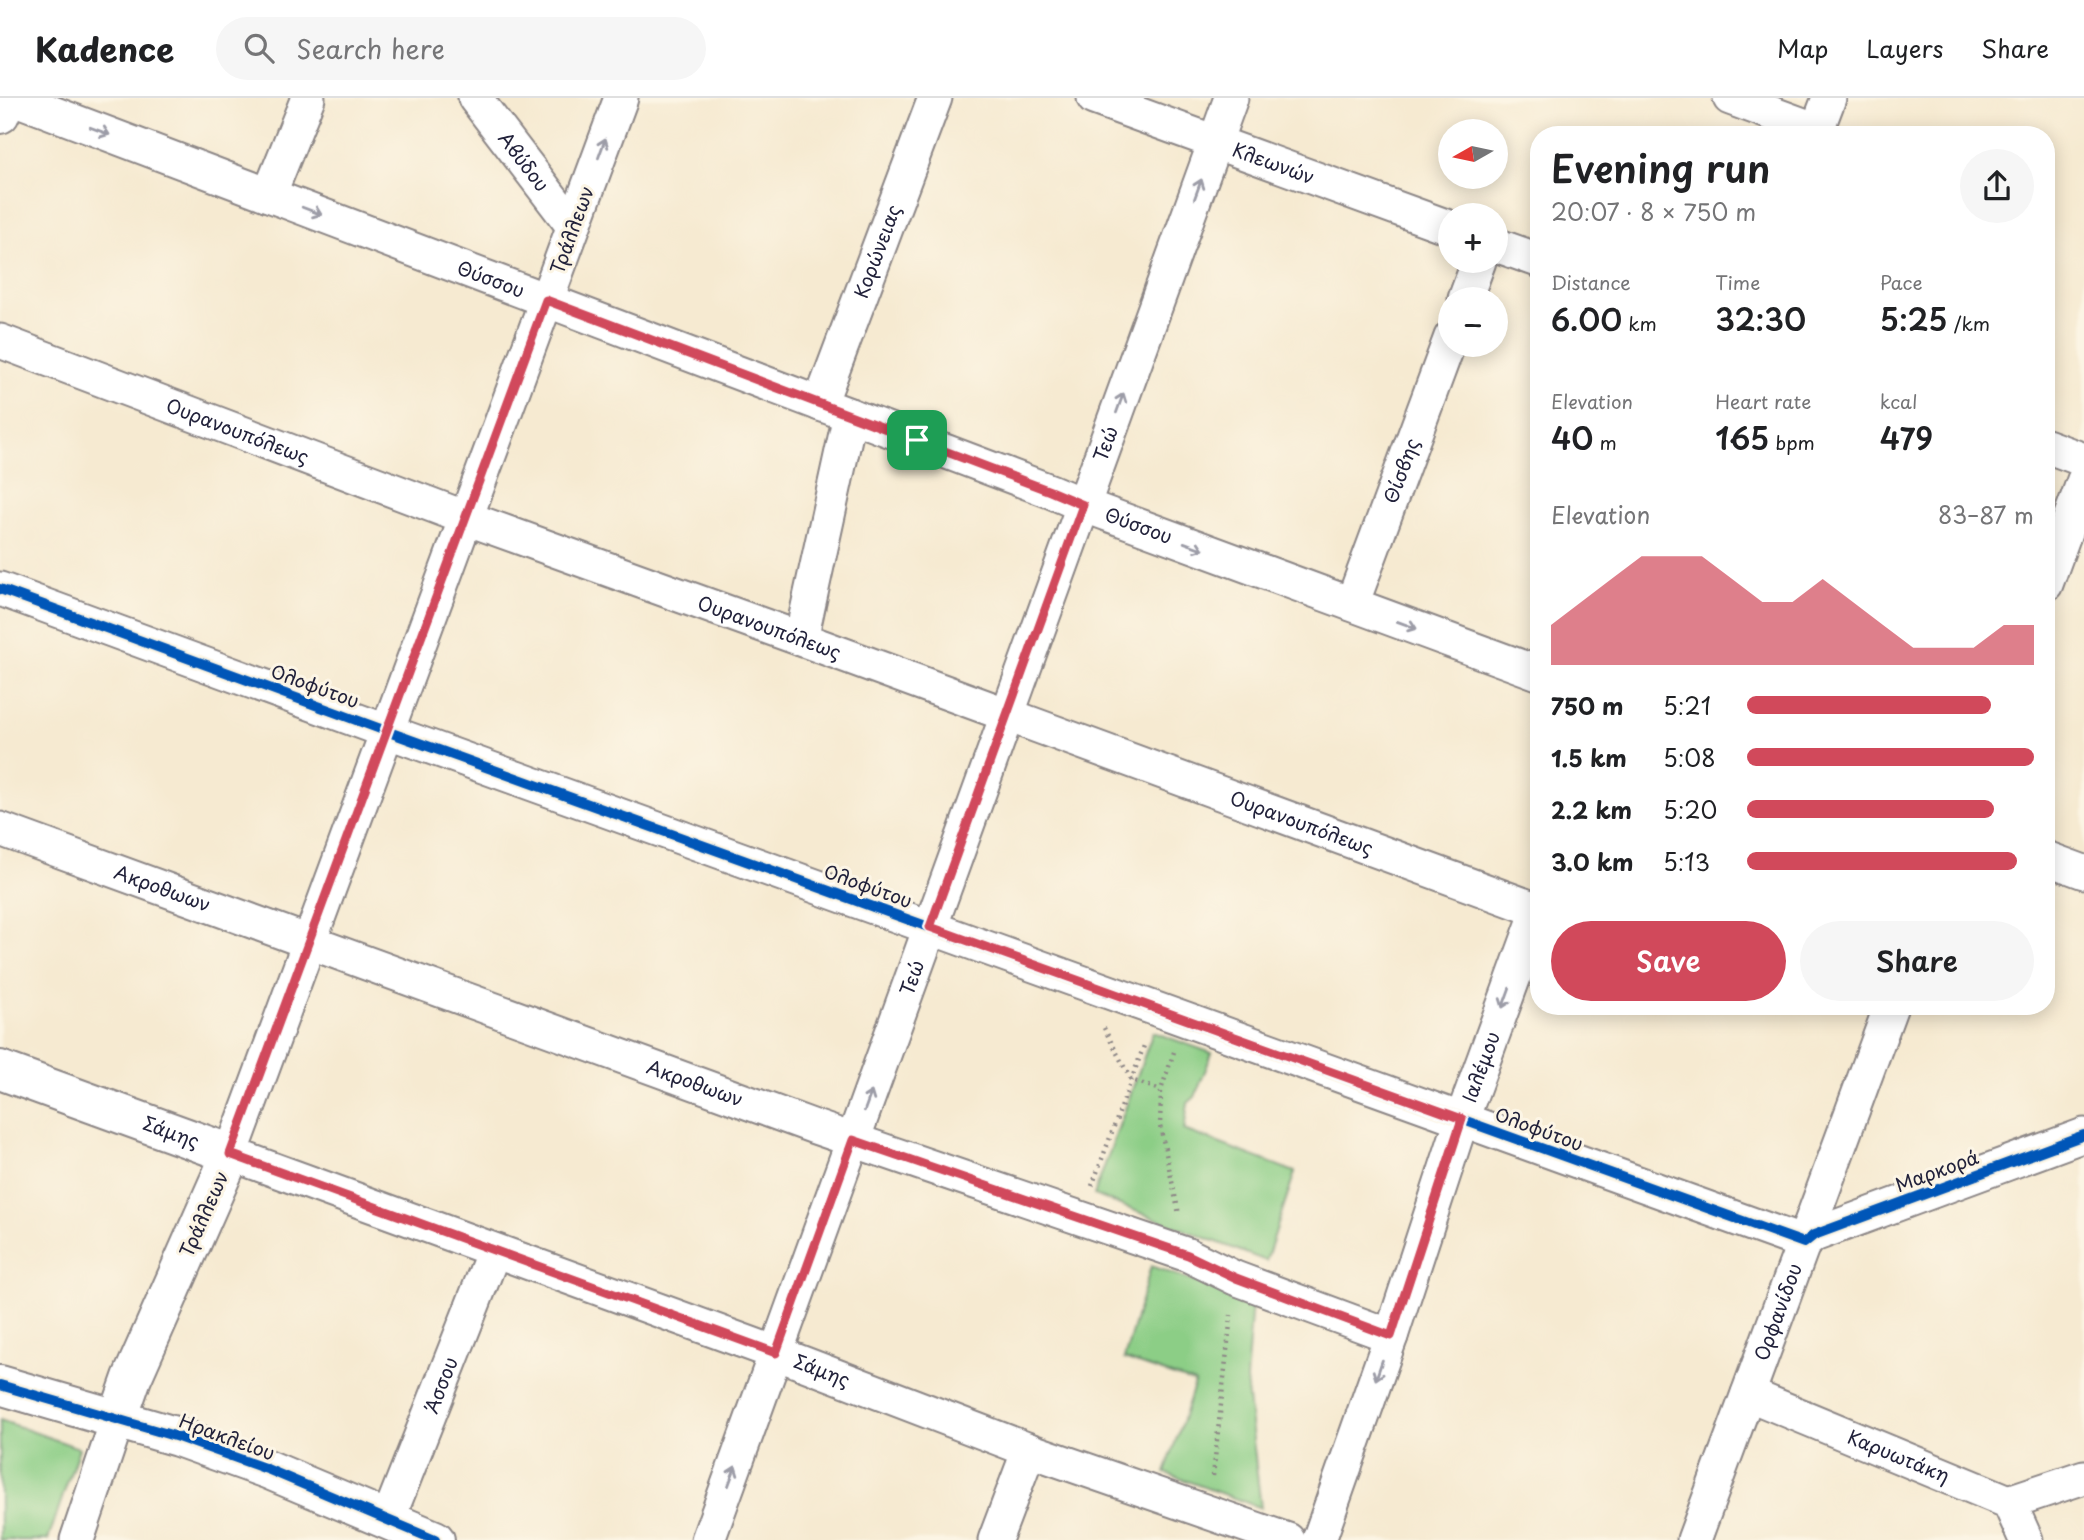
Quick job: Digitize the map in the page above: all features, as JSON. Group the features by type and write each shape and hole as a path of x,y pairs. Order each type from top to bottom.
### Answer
{"street":[{"path":"0,114 6,98"},
{"name":"Θύσσου","path":"13,98 1083,505 1530,670"},
{"path":"269,195 308,98"},
{"name":"Αβύδου","path":"475,98 573,226"},
{"name":"Τράλλεων","path":"77,1540 132,1378 230,1154 621,98"},
{"name":"Κορώνειας","path":"802,639 835,409 936,98"},
{"name":"Κλεωνών","path":"1094,98 1438,223"},
{"name":"Τεώ","path":"708,1540 1231,98"},
{"path":"1730,98 1799,126"},
{"path":"1819,126 1829,98"},
{"path":"1508,249 1530,257"},
{"name":"Ουρανουπόλεως","path":"0,341 466,518 1530,908"},
{"name":"Θίσβης","path":"1352,604 1444,357"},
{"path":"2055,449 2084,460"},
{"path":"2055,559 2084,480"},
{"name":"Ολοφύτου","path":"0,589 386,732 1804,1243"},
{"name":"Ακροθωων","path":"0,829 853,1140 1188,1255 1236,1278 1391,1336"},
{"path":"2055,861 2084,872"},
{"name":"Ιαλέμου","path":"1319,1540 1391,1336 1462,1119 1530,933"},
{"name":"Ορφανίδου","path":"1694,1540 1888,1015"},
{"name":"Σάμης","path":"0,1070 776,1353 1029,1450 1288,1540"},
{"name":"Μαρκορά","path":"1804,1243 1814,1234 2084,1135"},
{"name":"Άσσου","path":"388,1519 494,1251"},
{"name":"Ηρακλείου","path":"0,1385 118,1418 267,1469 435,1540"},
{"name":"Καρυωτάκη","path":"1748,1394 2009,1502"},
{"path":"995,1540 1029,1450"},
{"path":"2026,1540 2009,1502 2084,1477"}],"path":[{"path":"1080,981 1131,1080 1161,1090"},
{"path":"1079,1219 1131,1080 1172,1014"},
{"path":"1172,1014 1161,1090 1160,1126 1188,1255"},
{"path":"1209,1511 1236,1278"}],"green space":[{"path":"1153,1032 1212,1053 1195,1097 1188,1103 1184,1130 1295,1172 1266,1261 1094,1195"},
{"path":"1151,1266 1252,1302 1246,1380 1261,1508 1165,1473 1195,1383 1124,1359"},
{"path":"0,1420 79,1448 48,1540 0,1540"}],"cycle path":[{"path":"0,589 1804,1243 1814,1235 2084,1135"},
{"path":"0,1385 178,1437 267,1469 435,1540"}],"route":[{"path":"546,300 917,440 1083,505 930,927 1462,1119 1391,1336 1236,1278 1188,1255 853,1140 776,1353 230,1154 546,300"}]}
